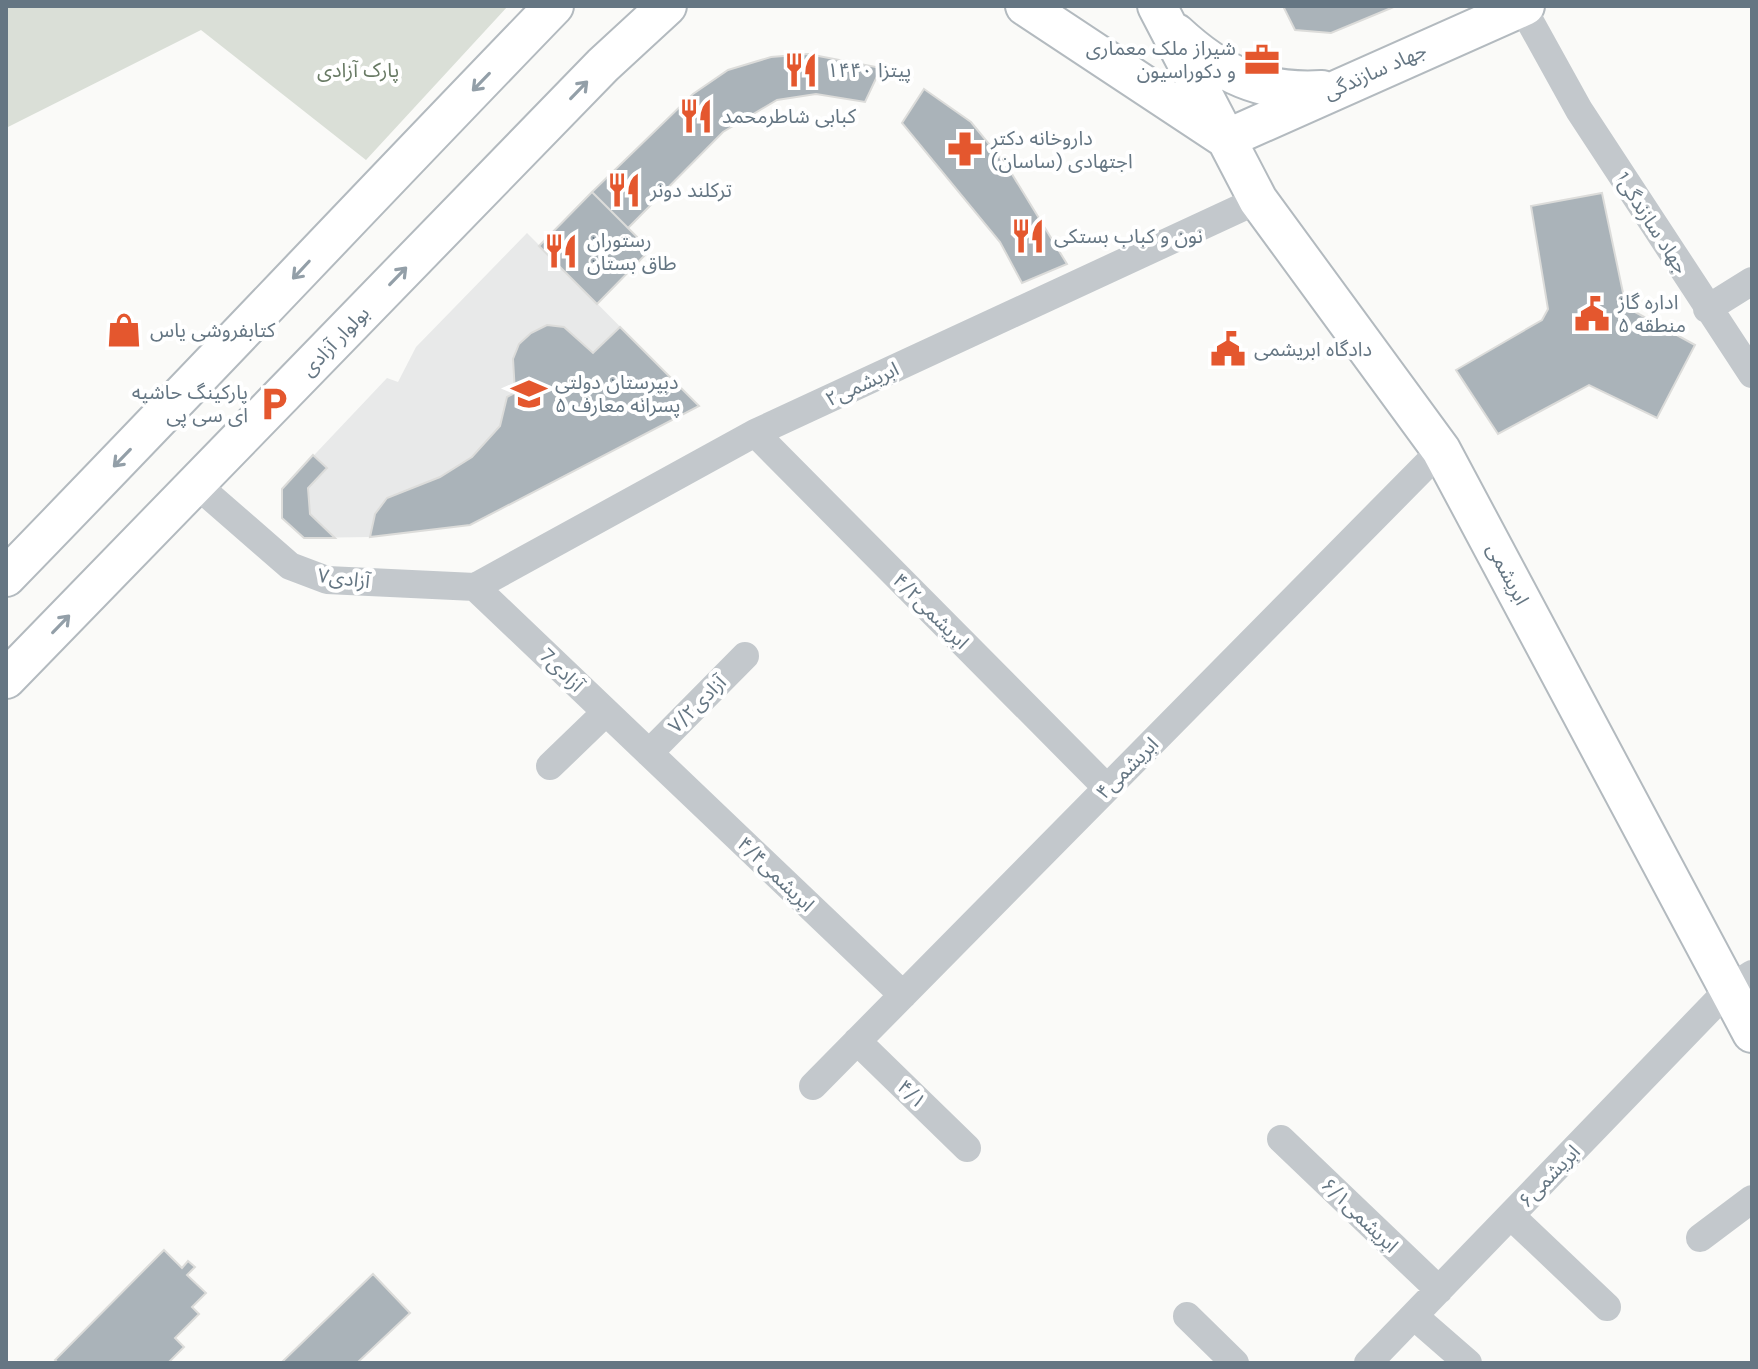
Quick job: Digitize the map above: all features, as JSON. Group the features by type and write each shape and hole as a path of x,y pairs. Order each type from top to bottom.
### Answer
{"main road":[{"path":"6,577 225,353 554,6"},
{"name":"بولوار آزادی","path":"6,679 603,65 667,6"},
{"path":"1025,6 1226,139"},
{"name":"جهاد سازندگی","path":"1226,139 1523,7"},
{"path":"1161,14 1199,54 1233,74 1280,90 1333,89"},
{"name":"ابریشمی","path":"1161,14 1258,200 1441,450 1741,981 1752,1033"}],"street":[{"name":"1جهاد سازندگی","path":"1523,7 1579,110 1752,374"},
{"name":"ابریشمی۲","path":"475,587 755,433 1258,200"},
{"path":"1707,309 1752,281"},
{"name":"ابریشمی۴/۲","path":"755,433 1107,788"},
{"name":"ابریشمی۴","path":"813,1086 1441,450"},
{"name":"آزادی۷","path":"197,485 290,566 309,574 327,580 475,587"},
{"name":"7آزادی","path":"475,587 649,753"},
{"name":"۷/۲آزادی","path":"649,753 745,656"},
{"path":"550,766 606,712"},
{"name":"ابریشمی۴/۴","path":"649,753 903,995"},
{"name":"ابریشمی۶","path":"1368,1363 1741,981"},
{"name":"۴/۱","path":"857,1041 967,1148"},
{"name":"۶/۱ابریشمی","path":"1281,1139 1439,1290"},
{"path":"1700,1238 1752,1199"},
{"path":"1511,1216 1607,1307"},
{"path":"1187,1316 1235,1363"},
{"path":"1414,1316 1468,1363"}],"shaded area":[{"name":"دبیرستان دولتی پسرانه معارف ۵","path":"527,233 699,406 470,525 370,537 304,538 282,518 282,489 387,378 398,382 416,347"}],"green space":[{"name":"پارک آزادی","path":"6,6 508,6 366,160 201,30 6,128"}],"building":[{"path":"1283,6 1396,6 1331,33 1295,30"},
{"path":"808,54 881,68 865,102 816,94 777,100 723,132 628,228 592,192 693,94 728,70 771,57"},
{"path":"924,89 971,122 1007,166 1067,264 1022,283 1000,242 902,123"},
{"path":"592,192 650,250 597,304 539,246"},
{"name":"اداره گاز منطقه ۵","path":"1602,193 1626,307 1695,345 1657,418 1589,385 1498,434 1456,370 1542,320 1548,309 1531,206"},
{"path":"547,325 564,327 593,353 620,327 699,406 470,525 370,537 375,514 387,498 440,477 472,457 500,426 507,397 515,393 513,359 519,344"},
{"path":"313,455 327,468 308,488 310,514 335,538 304,538 282,518 282,489"},
{"path":"164,1250 182,1268 188,1261 195,1267 187,1275 206,1293 192,1307 199,1314 175,1338 184,1347 168,1363 58,1363 55,1360"},
{"path":"373,1274 410,1313 357,1363 281,1363"}],"place":[{"name":"شیراز ملک معماری و دکوراسیون","path":"1262,60"},
{"name":"پیتزا ۱۴۴۰","path":"801,70"},
{"name":"کبابی شاطرمحمد","path":"696,116"},
{"name":"داروخانه دکتر اجتهادی (ساسان)","path":"965,149"},
{"name":"ترکلند دونر","path":"624,190"},
{"name":"نون و کباب بستکی","path":"1028,236"},
{"name":"رستوران طاق بستان","path":"561,251"},
{"name":"اداره گاز منطقه ۵","path":"1592,314"},
{"name":"کتابفروشی یاس","path":"124,330"},
{"name":"دادگاه ابریشمی","path":"1228,349"},
{"name":"دبیرستان دولتی پسرانه معارف ۵","path":"529,394"},
{"name":"پارکینگ حاشیه ای سی پی","path":"274,404"}]}
